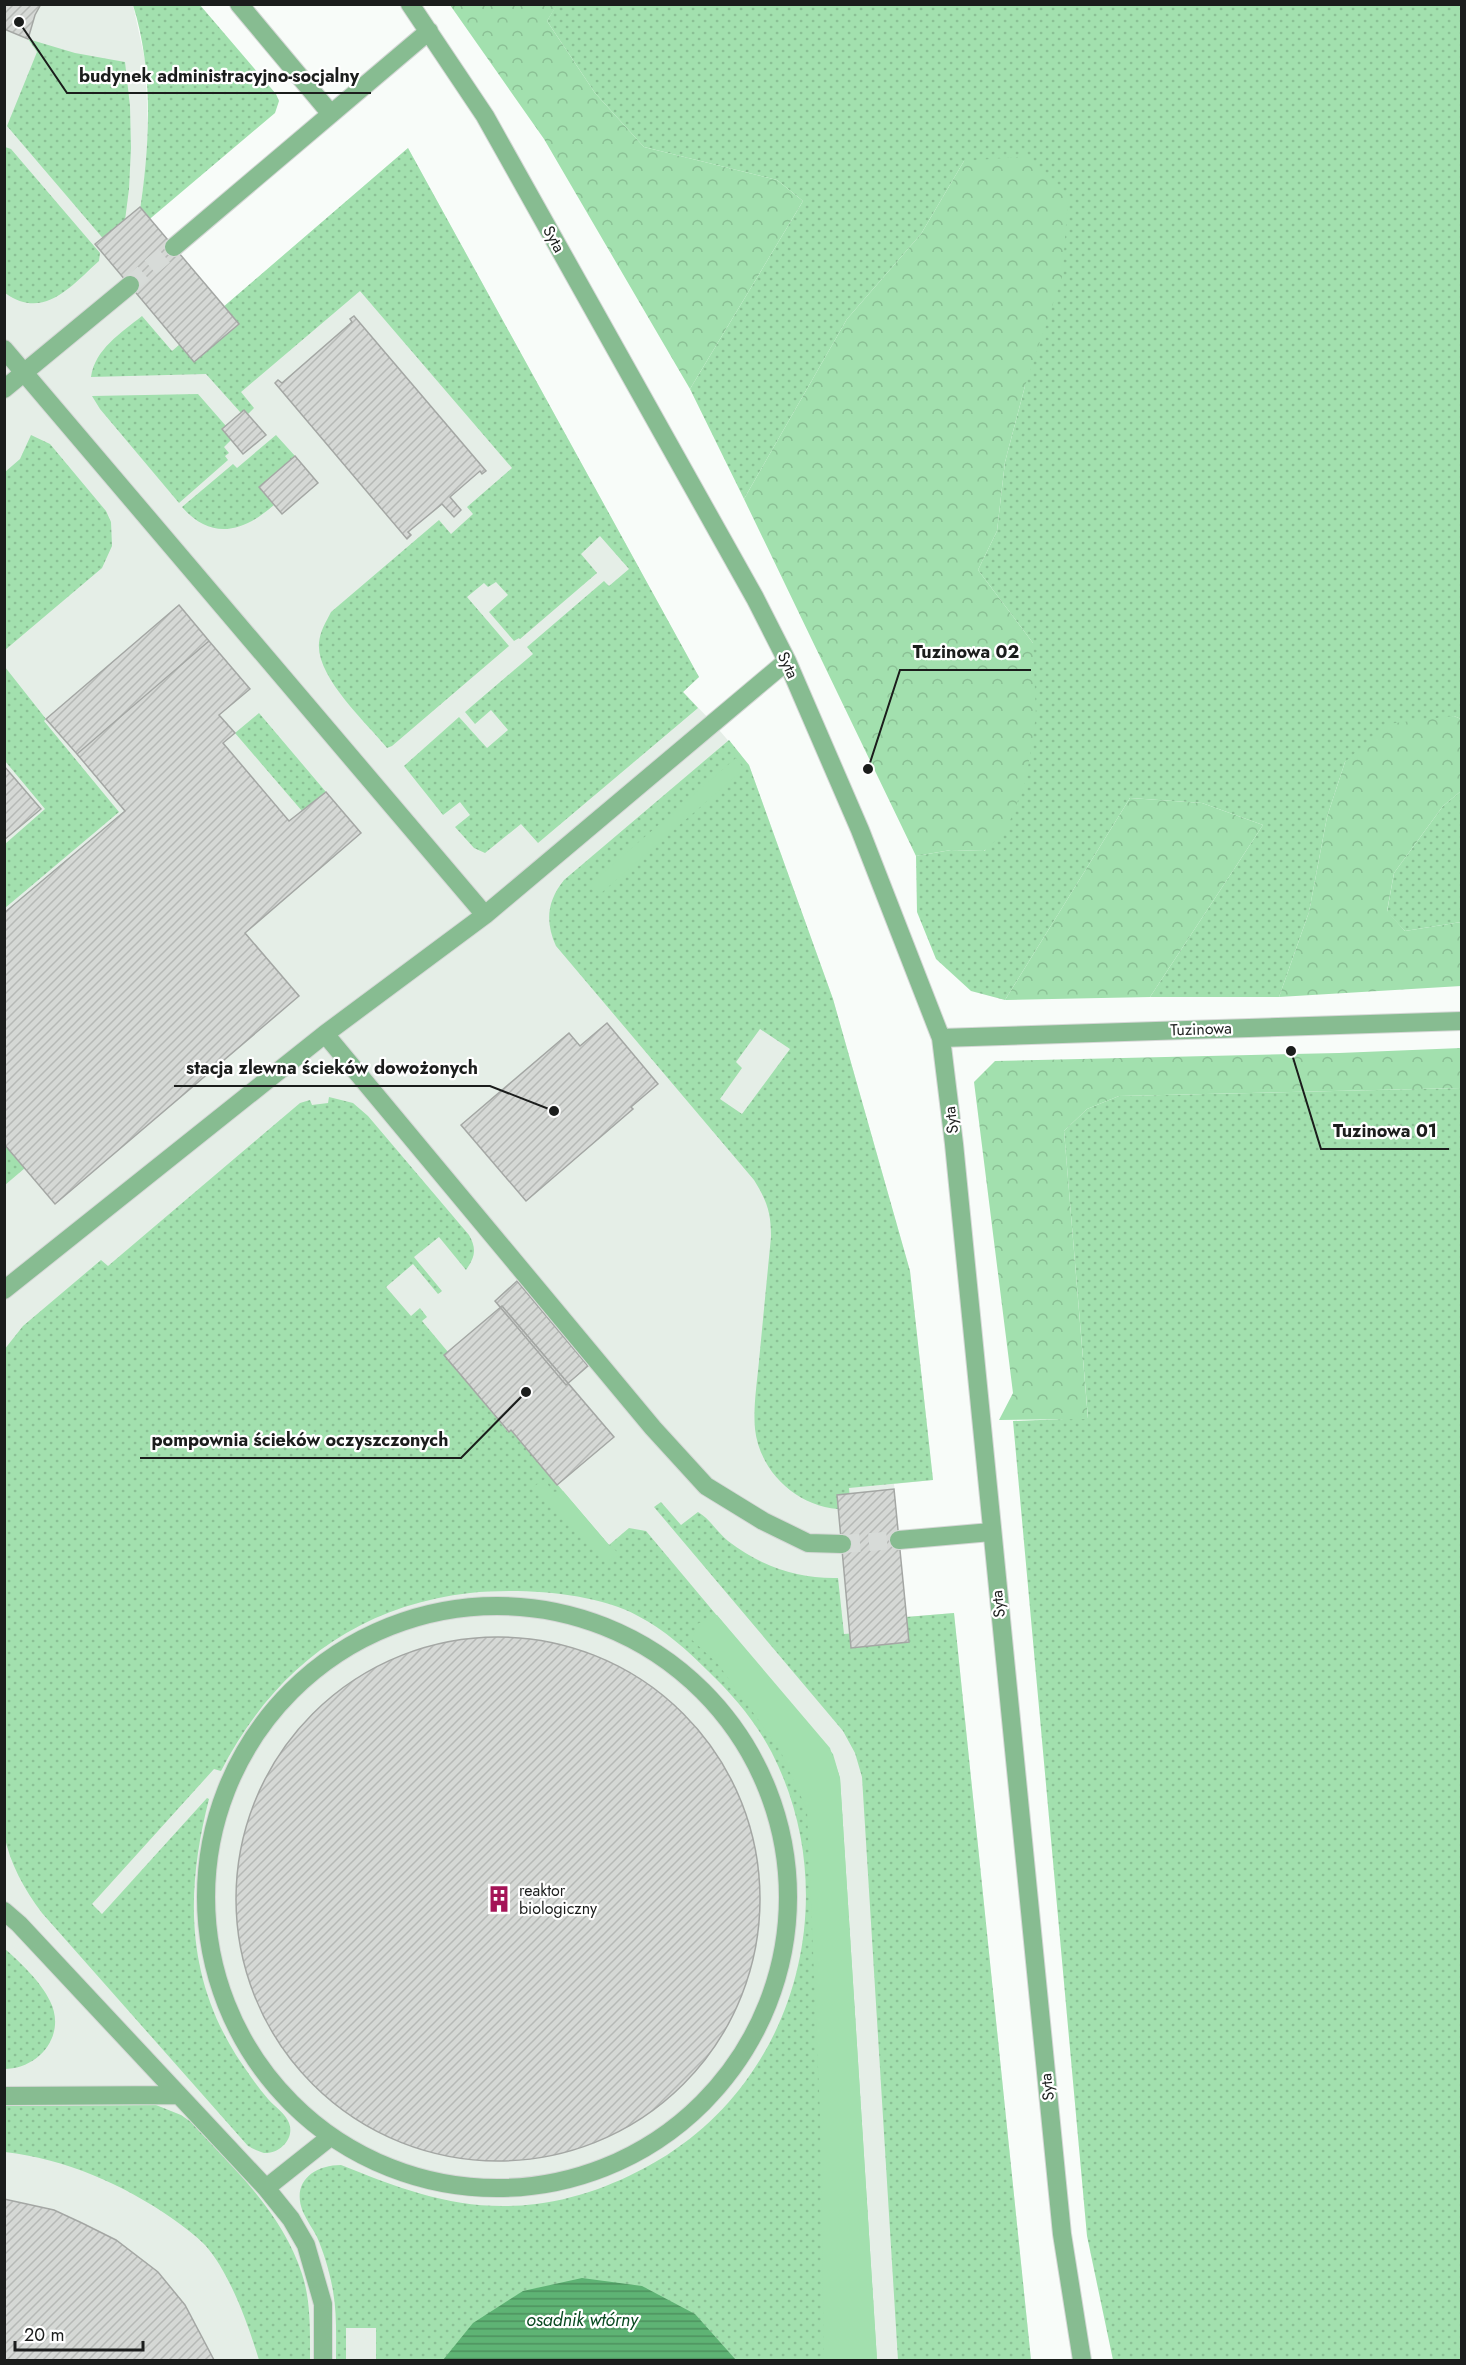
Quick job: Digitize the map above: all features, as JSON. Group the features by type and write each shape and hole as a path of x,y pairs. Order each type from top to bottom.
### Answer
{"street":[{"path":"240,4 332,114"},
{"name":"Syta","path":"410,4 485,116 719,532 787,662 860,830 941,1038 955,1156 1062,2234 1082,2361"},
{"path":"174,247 429,31"},
{"path":"4,389 130,285"},
{"path":"4,349 485,915"},
{"path":"4,1290 326,1034 485,915 787,662"},
{"name":"Tuzinowa","path":"941,1038 1461,1021"},
{"path":"326,1034 653,1428 706,1486 763,1521 808,1543 842,1544"},
{"path":"899,1540 991,1532"},
{"path":"536,1606 619,1630 692,1677 744,1738 777,1811 790,1891 780,1970 750,2044 700,2108 635,2156 560,2183 479,2190 401,2174 329,2138 266,2079 223,2004 204,1920 210,1833 242,1752 288,1692 295,1684 367,1635 449,1608 536,1606"},
{"path":"4,1911 19,1924 266,2188 291,2219 306,2245 322,2304 323,2361"},
{"path":"4,2096 178,2096"},
{"path":"266,2188 329,2138"}],"shaded area":[{"path":"5,5 133,5 145,60 149,147 139,216 218,312 408,148 699,677 683,692 749,765 833,999 910,1271 933,1480 894,1484 906,1617 954,1613 1031,2360 5,2360"}],"green space":[{"path":"557,4 1461,5 1461,719 1454,716 1345,762 1327,817 1309,912 1279,997 1150,997 1263,825 1202,803 1130,798 1005,1000 971,991 936,959 917,912 916,856 951,850 985,851 1033,643 978,570 997,531 1005,462 1025,386 964,161 921,234 847,319 744,499 690,389 803,201 777,180 644,147 595,93 547,21"},
{"path":"133,5 200,5 276,94 279,101 275,113 145,223 139,216 146,163 147,83 140,30"},
{"path":"450,5 557,5 547,21 595,93 644,147 777,180 803,201 690,389 544,139"},
{"path":"28,39 75,53 125,62 130,106 129,189 124,228 112,249 7,126 37,52"},
{"path":"5,147 11,149 100,253 99,261 78,280 56,297 44,302 19,301 5,293"},
{"path":"408,148 699,677 683,692 698,708 538,843 521,824 485,853 474,848 455,827 470,815 460,802 443,815 404,766 459,717 487,748 508,730 491,710 475,724 465,712 533,654 527,647 604,581 609,586 629,569 600,536 581,554 597,573 520,639 514,641 489,612 508,595 496,582 488,587 484,583 467,597 509,646 387,748 344,698 325,670 320,656 319,643 324,627 331,612 439,520 451,534 473,514 467,507 512,468 360,291 241,392 254,408 248,414 244,411 241,413 206,374 91,377 93,367 103,350 142,316 172,351"},
{"path":"1030,156 1068,199 1062,277 1025,386 1005,462 997,531 978,570 1033,643 1036,716 1026,780 1006,831 984,851 951,850 916,856 744,499 847,319 921,234 964,161"},
{"path":"198,394 226,426 222,429 231,440 224,447 229,453 225,456 228,460 179,503 100,409 92,396"},
{"path":"31,435 50,444 106,511 111,522 112,546 102,568 5,650 5,472 20,459"},
{"path":"276,435 295,456 259,487 274,505 251,521 228,529 205,525 193,518 182,507 233,464 237,468"},
{"path":"5,667 46,719 44,721 119,812 5,908 5,844 45,809 5,761"},
{"path":"259,713 326,792 302,811 235,733"},
{"path":"1454,716 1461,719 1461,791 1443,806 1394,873 1387,911 1405,931 1461,922 1461,986 1279,997 1309,912 1327,817 1345,762 1387,724"},
{"path":"729,740 749,765 833,999 910,1271 933,1480 849,1488 851,1509 834,1509 802,1498 775,1476 766,1462 759,1446 754,1412 771,1237 767,1207 754,1180 556,946 549,920 554,896 564,880","holes":["760,1029 790,1049 742,1114 720,1099 742,1068 736,1062"]},
{"path":"736,758 744,769 600,894 589,885"},
{"path":"1461,791 1461,922 1405,931 1387,912 1394,873 1443,806"},
{"path":"1130,798 1202,803 1263,825 1150,997 1005,1000"},
{"path":"1461,1048 1461,1088 1119,1096 1087,1109 1064,1131 1088,1419 999,1420 1013,1393 974,1082 995,1061"},
{"path":"1461,1088 1461,2360 1113,2360 1087,2236 1013,1421 1088,1418 1064,1131 1087,1109 1119,1096"},
{"path":"329,1097 353,1103 368,1116 469,1235 473,1245 473,1257 466,1270 439,1237 414,1257 442,1291 438,1294 413,1264 386,1287 411,1316 420,1308 427,1317 422,1321 448,1352 445,1355 508,1432 511,1430 609,1545 629,1528 646,1531 833,1754 840,1778 877,2360 346,2360 336,2360 335,2308 330,2277 320,2243 300,2202 302,2184 314,2172 322,2168 341,2165 436,2198 484,2205 536,2204 604,2187 667,2155 713,2119 750,2076 777,2027 796,1974 805,1919 804,1862 793,1807 772,1753 759,1730 743,1709 692,1656 666,1634 638,1616 620,1608 578,1597 511,1591 470,1593 428,1600 390,1612 354,1628 322,1649 292,1674 266,1702 242,1735 221,1771 214,1769 92,1904 102,1914 207,1798 209,1799 196,1865 194,1898 199,1962 207,1993 219,2024 236,2055 259,2088 283,2113 289,2123 288,2139 276,2151 264,2153 248,2146 42,1913 29,1895 14,1866 4,1834 4,1350 23,1326 101,1260 108,1266 300,1103 310,1100 312,1105 328,1103","holes":["346,2328 376,2328 376,2359 346,2360"]},
{"path":"4,1144 25,1168 5,1185 4,1185"},
{"path":"545,1479 552,1492 563,1491 609,1545 621,1555 607,1561 533,1487"},
{"path":"661,1502 681,1525 698,1512 728,1541 766,1564 808,1576 838,1578 844,1634 907,1629 906,1617 954,1613 1031,2360 898,2360 862,1777 855,1753 843,1731 654,1507"},
{"path":"717,1615 830,1748 840,1778 877,2360 824,2360 820,2113 807,1810 780,1750 718,1664 692,1640 697,1624"},
{"path":"4,1948 30,1973 46,1994 54,2014 55,2026 46,2048 38,2056 28,2063 4,2069"},
{"path":"156,2105 181,2115 191,2122 240,2174 283,2231 305,2284 309,2317 310,2360 259,2360 244,2315 230,2284 214,2257 193,2234 154,2206 114,2184 71,2167 50,2160 5,2152 5,2106"}],"water":[{"name":"osadnik wtórny","path":"582,2278 642,2286 695,2314 736,2360 443,2360 473,2323 523,2291"}],"building":[{"path":"4,4 41,4 28,39 4,29"},
{"path":"140,207 239,324 194,362 95,244"},
{"path":"354,316 486,471 482,474 480,471 450,497 461,510 454,517 442,504 408,532 411,535 407,539 275,383 278,380 282,383 352,322 350,319"},
{"path":"244,410 266,435 243,454 222,429"},
{"path":"295,456 318,483 282,514 259,487"},
{"path":"179,605 209,641 77,754 46,719"},
{"path":"209,641 250,689 219,715 235,733 223,743 289,821 326,792 361,833 245,933 299,996 55,1204 4,1144 4,913 125,811 77,754"},
{"path":"4,766 41,809 4,840"},
{"path":"607,1023 658,1084 631,1107 633,1109 526,1201 461,1125 569,1033 580,1046"},
{"path":"517,1281 588,1366 566,1385 495,1301"},
{"path":"502,1306 614,1437 557,1485 444,1355"},
{"path":"894,1489 909,1642 851,1648 837,1495"},
{"name":"reaktor biologiczny","path":"498,1637 549,1642 598,1657 644,1681 683,1714 716,1753 740,1799 755,1848 760,1899 755,1950 740,1999 716,2045 683,2084 644,2117 598,2141 549,2156 498,2161 447,2156 398,2141 352,2117 313,2084 280,2045 256,1999 241,1950 236,1899 241,1848 256,1799 280,1753 313,1714 352,1681 398,1657 447,1642"},
{"path":"4,2199 54,2210 82,2223 116,2240 158,2272 185,2305 214,2360 4,2360"}],"tunnel":[{"path":"130,285 174,247"},
{"path":"842,1544 899,1540"}],"place":[{"name":"budynek administracyjno-socjalny","path":"19,22"},
{"name":"Tuzinowa 02","path":"868,769"},
{"name":"Tuzinowa 01","path":"1291,1051"},
{"name":"stacja zlewna ścieków dowożonych","path":"554,1111"},
{"name":"pompownia ścieków oczyszczonych","path":"526,1392"},
{"name":"reaktor biologiczny","path":"499,1899"}]}
